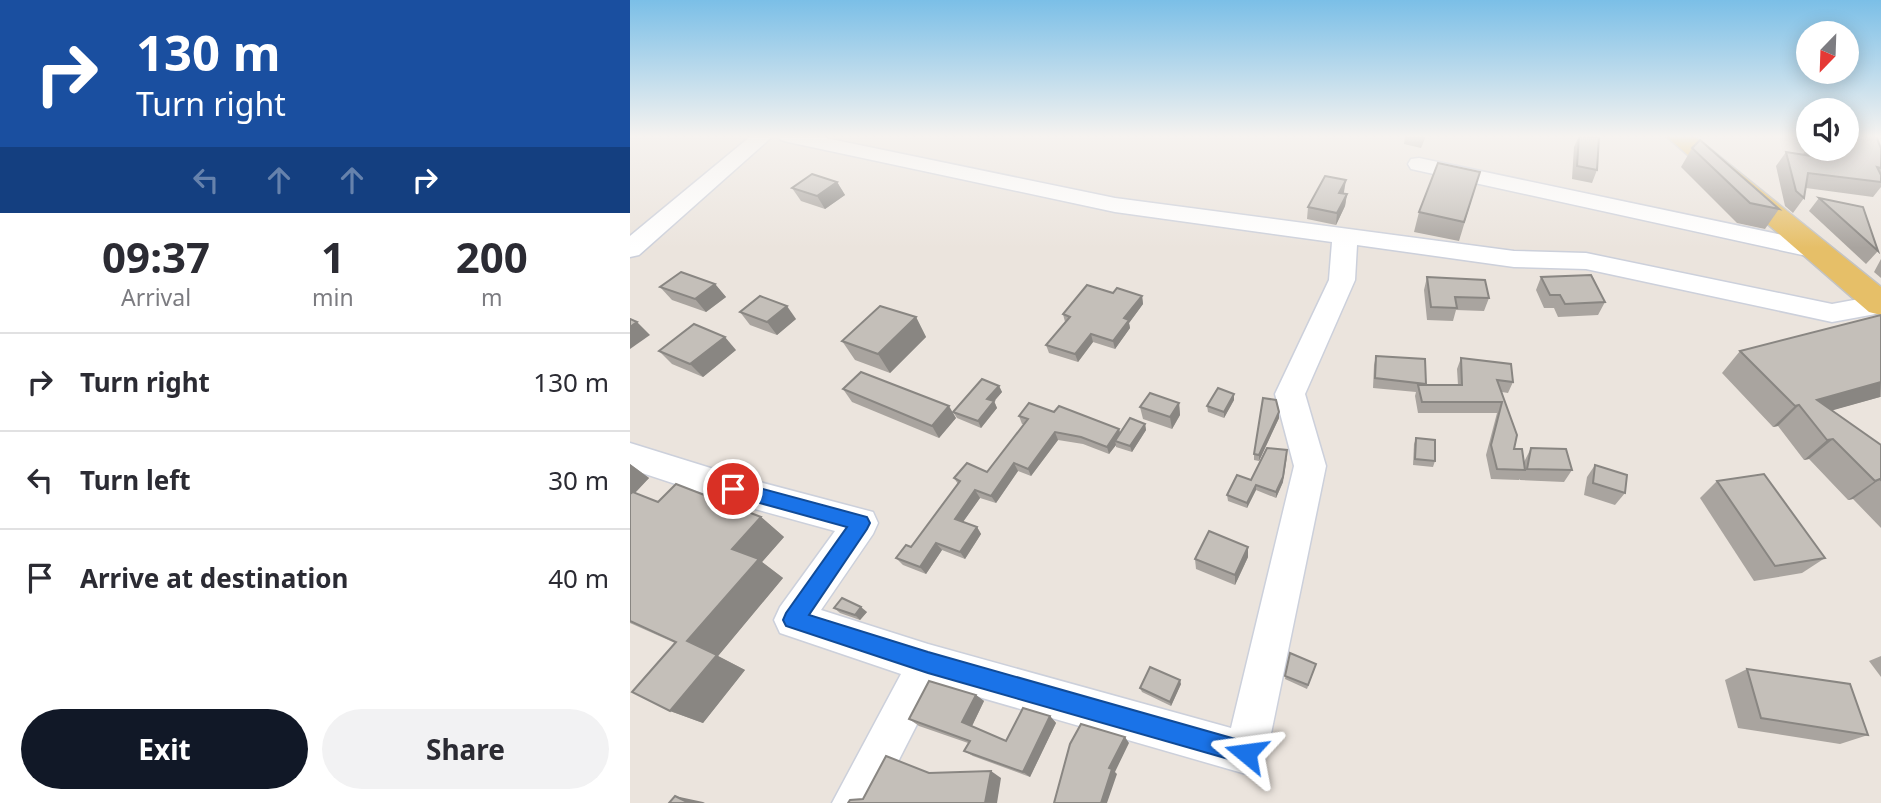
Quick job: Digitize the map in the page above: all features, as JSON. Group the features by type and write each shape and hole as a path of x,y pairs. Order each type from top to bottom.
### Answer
{"main road":[{"path":"1724,173 1881,304"}],"street":[{"path":"630,249 719,173"},
{"path":"966,173 1115,205 1514,259 1586,261 1832,313 1881,304"},
{"path":"1463,173 1816,250"},
{"path":"630,456 733,489 860,523 793,620 928,663 1246,753 1310,466 1290,394 1342,280 1345,236"},
{"path":"854,803 928,663"}],"building":[{"path":"1434,173 1480,173 1464,222 1419,212"},
{"path":"1719,173 1738,173 1779,209 1750,203"},
{"path":"1792,173 1808,173 1804,198 1796,191"},
{"path":"1812,173 1880,173 1881,182"},
{"path":"812,174 837,182 817,196 792,188"},
{"path":"1325,176 1346,180 1339,193 1347,194 1337,213 1308,207"},
{"path":"1819,198 1863,207 1878,251"},
{"path":"681,272 715,284 695,299 660,287"},
{"path":"1591,275 1605,302 1565,304 1560,295 1550,295 1541,277"},
{"path":"1427,277 1485,280 1489,298 1455,297 1457,308 1431,307"},
{"path":"1087,285 1113,293 1117,288 1142,296 1124,318 1129,320 1113,341 1091,334 1075,354 1046,345 1070,317 1063,314"},
{"path":"760,296 787,306 767,322 740,312"},
{"path":"880,306 916,317 878,354 842,341"},
{"path":"1881,315 1881,382 1817,400 1881,445 1881,480 1875,481 1833,439 1827,440 1799,405 1795,406 1740,351"},
{"path":"694,324 725,337 690,364 659,351"},
{"path":"1376,356 1425,359 1426,384 1375,378"},
{"path":"1461,358 1511,364 1513,382 1497,380 1517,435 1514,449 1522,449 1525,470 1497,469 1491,445 1502,402 1422,402 1418,385 1462,385"},
{"path":"861,372 949,406 932,426 843,389"},
{"path":"982,379 999,386 987,399 994,401 978,421 953,412"},
{"path":"1218,388 1234,394 1224,412 1207,406"},
{"path":"1150,393 1179,403 1170,417 1140,407"},
{"path":"1263,398 1276,400 1279,412 1259,455 1254,454"},
{"path":"1029,403 1054,412 1059,406 1119,429 1107,447 1081,437 1055,432 1028,469 1014,463 991,496 975,490 955,519 977,527 960,552 936,543 920,567 896,558 906,545 911,547 960,481 954,478 967,463 987,472 1028,419 1019,416"},
{"path":"1130,418 1145,424 1130,446 1115,441"},
{"path":"1416,438 1435,440 1435,461 1415,459"},
{"path":"1267,448 1287,450 1283,477 1276,492 1256,485 1247,503 1227,495 1237,475 1251,480"},
{"path":"1531,448 1566,449 1572,470 1527,469"},
{"path":"1595,465 1627,475 1625,493 1593,483"},
{"path":"1764,474 1825,558 1775,566 1717,481"},
{"path":"676,484 761,517 732,549 759,559 687,641 717,655 670,711 632,692 676,642 630,621 630,494 633,492 658,502"},
{"path":"1209,531 1248,547 1235,575 1195,559"},
{"path":"842,598 861,607 855,615 834,608"},
{"path":"1290,653 1316,664 1308,685 1285,676"},
{"path":"1150,667 1180,680 1170,702 1140,688"},
{"path":"1747,669 1850,684 1868,735 1761,718"},
{"path":"929,681 976,695 962,722 1006,741 1023,708 1050,716 1023,772 964,751 970,741 909,719"},
{"path":"1081,724 1125,737 1109,768 1112,769 1101,803 1054,803 1070,744"},
{"path":"886,756 929,773 991,771 985,803 848,803 850,800 863,799"},
{"path":"675,796 689,803 669,803"}],"route":[{"path":"733,489 860,523 793,620 928,663 1246,753"}]}
